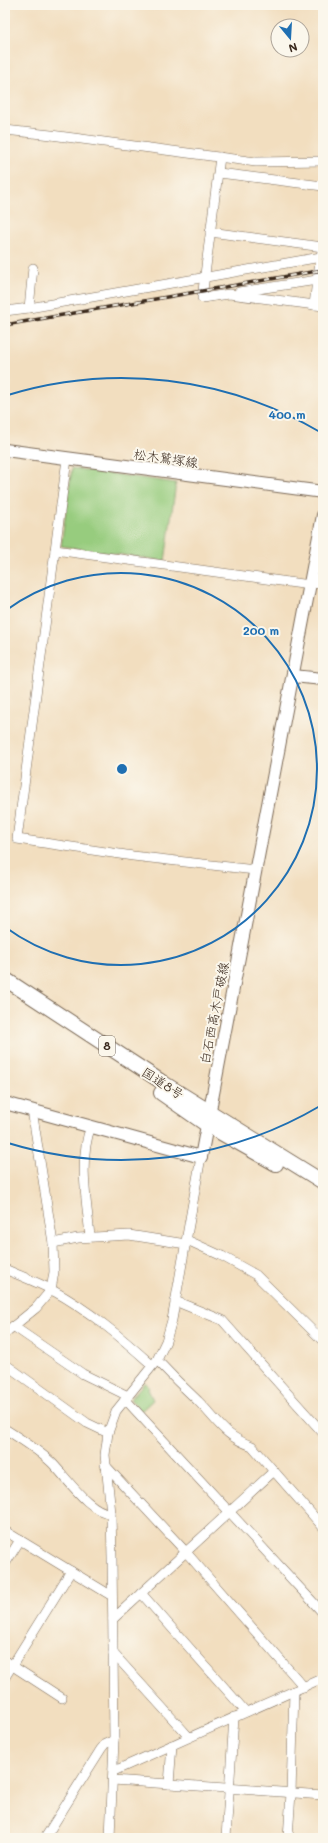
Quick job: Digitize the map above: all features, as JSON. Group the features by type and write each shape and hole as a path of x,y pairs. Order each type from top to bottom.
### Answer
{"highway":[{"name":"国道8号","path":"5,978 11,988 323,1192"},
{"name":"国道8号","path":"208,1118 323,1182"}],"main road":[{"name":"松木鷲塚線","path":"5,450 323,492"},
{"path":"323,515 315,584 293,676 323,679"},
{"name":"白石西高木戸破線","path":"202,1150 293,676"},
{"path":"5,1103 91,1126 202,1150"}],"street":[{"path":"5,130 51,134 256,162 323,161"},
{"path":"220,157 202,298 318,280"},
{"path":"219,173 323,186"},
{"path":"210,232 322,250"},
{"path":"5,311 205,277 322,250"},
{"path":"229,294 319,306 318,280 322,250"},
{"path":"29,308 33,268"},
{"path":"67,459 17,839 133,856 255,870"},
{"path":"55,550 315,584"},
{"path":"5,1333 36,1308 51,1290 54,1272 53,1243 32,1110"},
{"path":"90,1237 84,1162 87,1137 91,1126"},
{"path":"110,1838 114,1740 113,1618 111,1514 105,1455 108,1433 116,1411 155,1363 166,1341 175,1301 202,1150"},
{"path":"53,1243 90,1237 129,1235 186,1242 222,1256 256,1275 323,1341"},
{"path":"5,1269 51,1290 74,1303 155,1363 204,1407 217,1423 236,1440 252,1446 323,1527"},
{"path":"175,1301 222,1320 323,1433"},
{"path":"13,1326 83,1374 126,1398 323,1614"},
{"path":"5,1364 87,1423 108,1433"},
{"path":"5,1429 51,1462 71,1486 100,1512 111,1514"},
{"path":"105,1465 185,1551 304,1687"},
{"path":"113,1618 274,1471"},
{"path":"5,1531 112,1596"},
{"path":"5,1564 20,1540"},
{"path":"5,1677 8,1663 71,1571"},
{"path":"141,1592 246,1712"},
{"path":"113,1653 189,1737"},
{"path":"8,1663 62,1698"},
{"path":"113,1775 189,1737 323,1678"},
{"path":"288,1838 294,1691"},
{"path":"226,1838 234,1717"},
{"path":"45,1838 101,1749 105,1744 114,1740"},
{"path":"169,1784 172,1745"},
{"path":"113,1775 169,1784 323,1795"}],"green space":[{"path":"72,468 176,483 165,561 61,546"},
{"path":"145,1382 149,1387 148,1389 153,1400 141,1411 130,1399"}],"railway":[{"path":"5,325 323,270"}]}
